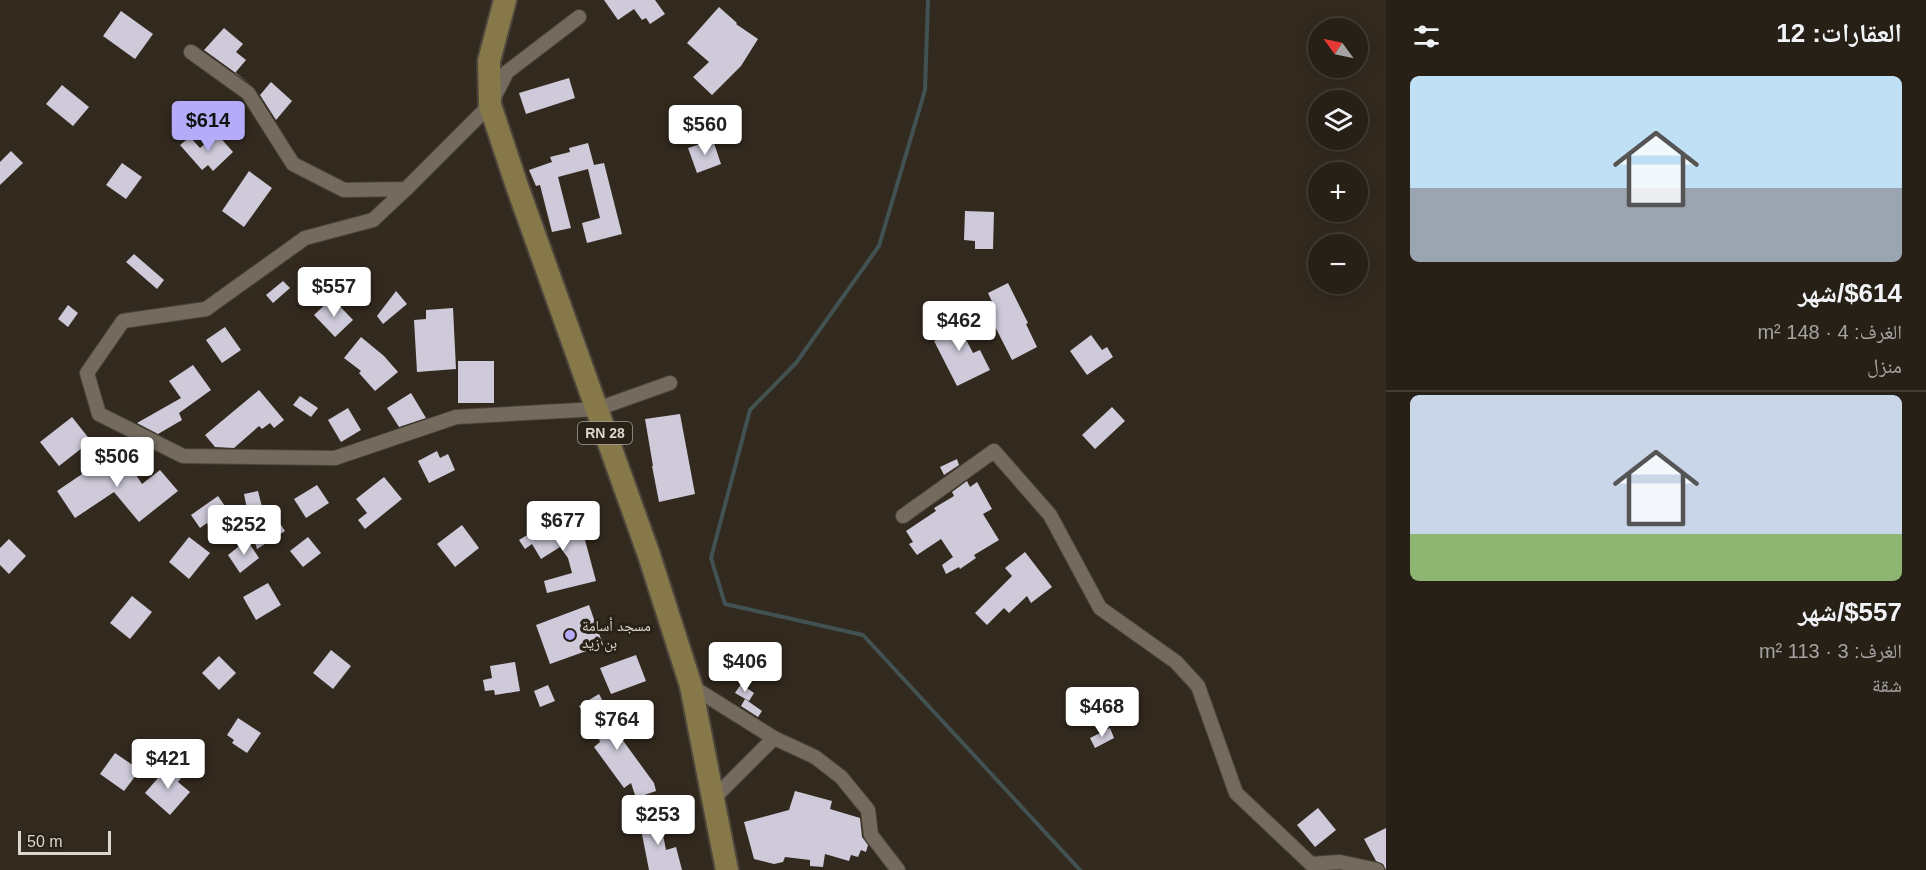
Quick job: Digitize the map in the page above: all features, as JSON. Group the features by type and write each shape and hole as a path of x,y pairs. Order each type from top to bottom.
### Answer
{"main road":[{"name":"RN 28","path":"505,0 489,61 490,105 649,555 691,686 727,870"}],"street":[{"path":"579,16 507,72 490,105 374,220 305,237 206,309 123,321 87,373 99,414 183,456 335,458 456,417 597,409 670,383"},
{"path":"191,52 248,93 292,164 344,190 406,189"},
{"path":"903,516 994,451 1050,515 1100,608 1176,662 1198,686 1236,793 1311,864 1341,862 1377,870"},
{"path":"691,686 774,738 815,757 842,777 868,810 871,835 898,870"},
{"path":"714,798 774,738"}],"building":[{"path":"604,0 655,0 665,14 650,24 646,18 642,20 634,9 618,20"},
{"path":"719,7 736,24 758,39 741,66 712,95 693,77 709,62 687,43"},
{"path":"121,11 153,34 135,59 103,36"},
{"path":"224,28 243,44 236,52 246,60 235,73 204,50"},
{"path":"569,78 575,98 526,114 519,93"},
{"path":"271,82 292,101 276,120 260,95"},
{"path":"62,85 89,107 73,126 46,104"},
{"path":"217,134 233,152 213,171 208,165 202,170 180,145 190,137 200,148"},
{"path":"713,140 721,164 697,173 688,148"},
{"path":"588,143 594,165 604,163 622,234 587,243 582,223 600,218 588,169 558,177 571,228 552,232 540,185 536,186 529,170 552,162 550,157 570,152 569,148"},
{"path":"11,151 23,163 0,185 0,162"},
{"path":"122,163 142,177 126,199 106,185"},
{"path":"249,171 272,188 244,227 222,211"},
{"path":"965,211 994,212 993,249 975,249 975,241 964,240"},
{"path":"134,254 164,280 157,289 126,262"},
{"path":"283,281 290,288 273,303 266,295"},
{"path":"1008,283 1037,347 1012,360 985,307 993,304 988,293"},
{"path":"396,291 407,304 383,324 377,316"},
{"path":"332,298 353,320 335,337 314,315"},
{"path":"68,305 78,313 68,327 58,319"},
{"path":"453,308 456,369 417,372 414,320 426,319 426,310"},
{"path":"953,315 973,353 980,350 990,370 957,386 934,341 939,339 933,326"},
{"path":"225,327 241,350 222,363 206,340"},
{"path":"1091,335 1102,350 1107,347 1113,357 1087,375 1070,351"},
{"path":"361,337 384,356 398,372 375,391 359,373 361,371 344,358"},
{"path":"458,361 494,361 494,403 458,403"},
{"path":"193,365 211,390 179,413 182,420 158,434 137,423 181,398 169,381"},
{"path":"259,390 284,420 274,428 270,423 262,429 259,426 234,448 215,447 205,435"},
{"path":"411,393 426,418 399,427 387,408"},
{"path":"300,396 318,408 311,417 293,405"},
{"path":"1112,407 1125,421 1095,449 1082,435"},
{"path":"348,408 361,430 341,442 328,420"},
{"path":"680,414 695,494 659,502 645,419"},
{"path":"72,417 91,441 59,466 40,442"},
{"path":"119,449 142,484 160,470 178,491 139,522 114,492 75,518 57,491"},
{"path":"437,451 440,458 448,454 455,470 429,483 418,461"},
{"path":"957,459 959,465 944,475 940,467"},
{"path":"384,477 402,499 365,529 358,520 367,513 356,499"},
{"path":"967,481 970,487 977,482 992,509 983,514 999,540 974,555 976,558 960,569 959,567 946,574 942,565 953,557 941,539 917,555 909,544 913,542 906,531 936,511 934,508 954,496 952,492"},
{"path":"317,485 329,503 306,518 294,499"},
{"path":"258,491 264,515 271,510 285,531 257,549 253,535 260,530 247,509 244,494"},
{"path":"218,496 231,515 210,529 207,523 200,528 191,515"},
{"path":"565,512 585,540 596,581 547,593 544,581 572,573 568,558 560,547 541,559 532,544 525,549 519,540"},
{"path":"462,525 479,548 455,567 437,544"},
{"path":"189,537 210,553 189,579 169,562"},
{"path":"308,537 321,553 303,567 290,551"},
{"path":"9,539 26,556 9,574 0,565 0,548"},
{"path":"247,540 259,558 240,573 228,555"},
{"path":"1025,552 1052,587 1031,603 1027,596 1009,613 1004,608 987,625 975,613 1012,576 1005,568"},
{"path":"268,583 281,605 256,620 243,597"},
{"path":"132,596 152,612 130,639 110,623"},
{"name":"مسجد أسامة بن زيد","path":"589,605 603,645 550,664 536,625"},
{"path":"331,650 351,666 333,689 313,673"},
{"path":"636,655 646,681 611,694 600,668"},
{"path":"219,656 236,673 219,690 202,673"},
{"path":"515,662 520,691 495,695 494,690 485,691 483,680 492,678 490,666"},
{"path":"741,684 754,693 749,701 735,693"},
{"path":"548,685 555,701 540,707 534,691"},
{"path":"599,694 608,711 604,713 612,734 616,731 654,783 656,791 636,798 631,783 624,788 594,747 600,742 593,720 588,722 579,706"},
{"path":"745,699 762,711 758,717 741,706"},
{"path":"238,718 261,733 247,753 232,743 234,740 227,735"},
{"path":"1110,728 1114,738 1095,748 1090,738"},
{"path":"115,753 140,770 124,791 100,774"},
{"path":"171,763 184,774 178,782 190,792 170,815 145,793"},
{"path":"795,791 832,801 830,809 860,818 862,837 868,845 866,852 861,850 858,857 851,855 849,861 825,854 823,867 810,866 810,860 785,857 783,862 774,864 754,859 744,822 789,810"},
{"path":"1318,808 1336,830 1315,847 1297,825"},
{"path":"659,815 666,850 676,847 682,870 649,870 639,819"},
{"path":"1386,828 1386,870 1383,864 1376,861 1364,839"}],"waterway":[{"path":"928,0 925,90 879,246 796,363 750,410 711,558 725,604 863,635 1080,870"}],"place":[{"name":"مسجد أسامة بن زيد","path":"570,635"}]}
